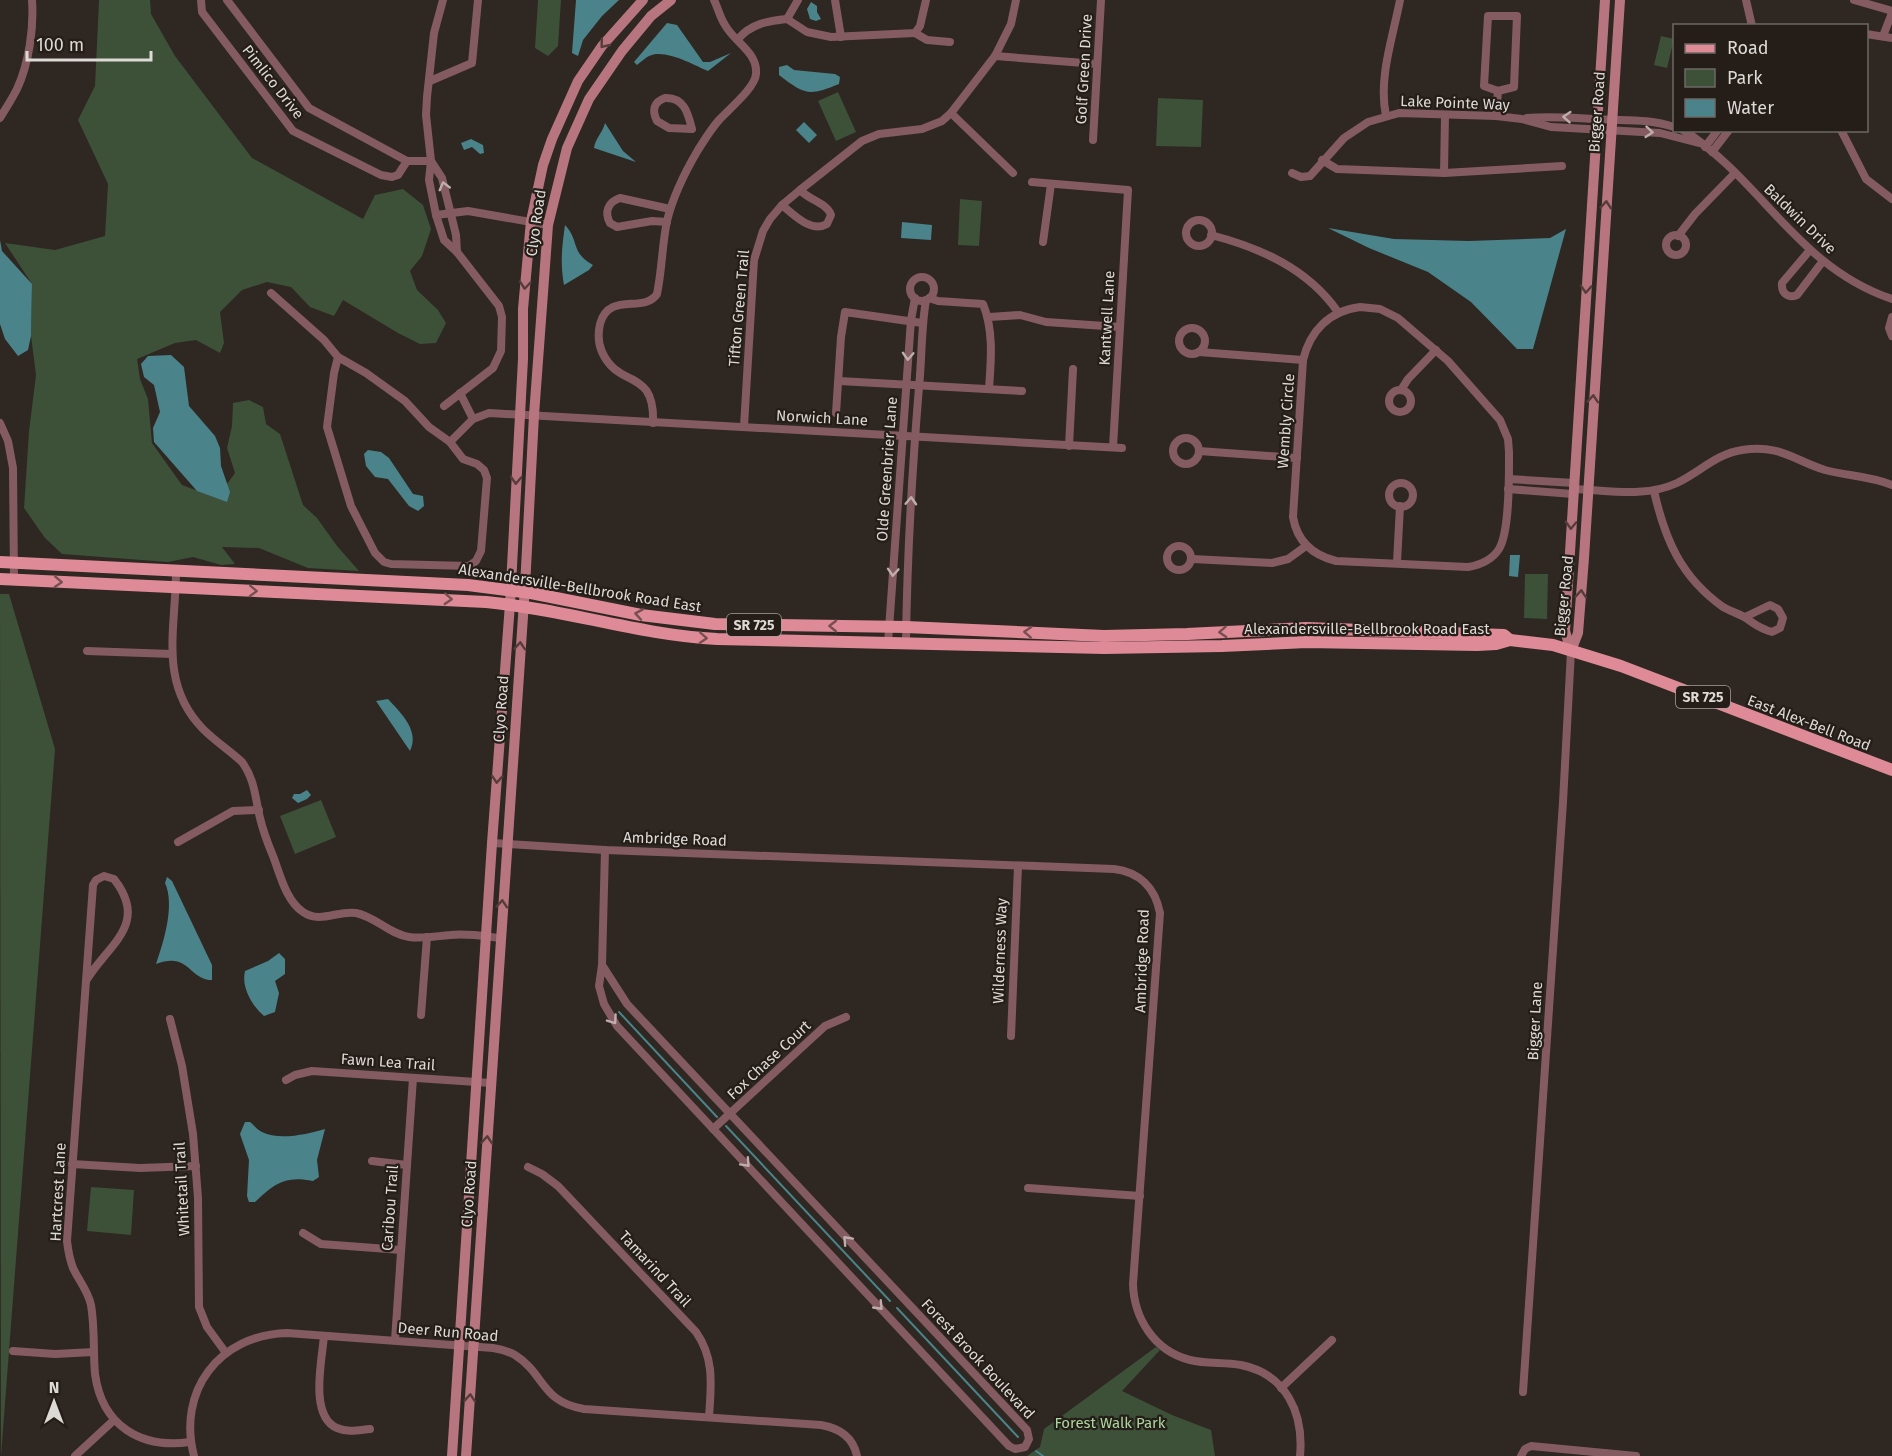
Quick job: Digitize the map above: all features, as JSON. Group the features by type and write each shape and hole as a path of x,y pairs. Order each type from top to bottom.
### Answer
{"main road":[{"name":"Alexandersville-Bellbrook Road East","path":"0,562 437,582 511,590 641,615 715,624 906,627 1104,642 1186,634 1306,627 1504,635 1510,640"},
{"path":"326,594 327,577"},
{"name":"Alexandersville-Bellbrook Road East","path":"0,579 450,599 510,604 694,638 888,643 1104,642 1222,646 1345,642 1477,645 1496,644 1510,640"},
{"path":"1263,643 1264,630"},
{"name":"East Alex-Bell Road","path":"1510,640 1554,645 1615,664 1892,770"}],"street":[{"path":"0,118 18,88 27,55 33,15 32,0"},
{"name":"Pimlico Drive","path":"201,0 202,12 293,131 381,175 398,176 407,161"},
{"name":"Pimlico Drive","path":"227,0 309,108 407,161 431,161"},
{"path":"443,0 434,33 426,115 431,161 429,180 444,240 457,252 499,306 502,317 501,351 493,368 444,406"},
{"path":"430,81 472,63 478,0"},
{"name":"Clyo Road","path":"452,1456 511,590 523,359 523,309 531,221 543,165 578,81 602,46 643,0"},
{"name":"Clyo Road","path":"466,1456 548,225 567,148 589,99 621,51 651,16 671,0"},
{"path":"653,423 653,406 649,393 645,387 612,367 602,352 598,335 601,320 609,309 625,303 651,301 657,294 670,209 689,165 718,121 747,91 756,77 751,57 738,39 725,27 714,0"},
{"path":"787,19 798,0"},
{"path":"835,0 841,37"},
{"path":"915,33 920,26 926,0"},
{"name":"Tifton Green Trail","path":"744,426 754,260 763,231 782,205 862,141 879,134 922,129 942,121 951,113 995,56 1011,24 1016,0"},
{"name":"Golf Green Drive","path":"1093,140 1101,0"},
{"path":"1386,116 1383,84 1400,0"},
{"name":"Bigger Road","path":"1571,651 1565,631 1605,0"},
{"name":"Bigger Road","path":"1571,651 1578,633 1620,0"},
{"path":"1746,0 1752,24"},
{"path":"1854,0 1892,12 1883,36"},
{"path":"1488,16 1517,16 1514,87 1498,91 1484,86 1488,16"},
{"path":"738,39 758,24 787,19 797,27 817,35 841,37 915,33 927,40 950,42"},
{"path":"1868,34 1892,38"},
{"path":"995,56 1097,64"},
{"path":"1496,116 1498,91"},
{"path":"692,129 688,114 681,102 665,98 657,102 654,112 657,121 669,128 692,129 706,138"},
{"name":"Lake Pointe Way","path":"1292,173 1301,177 1310,176 1341,139 1359,127 1386,116 1418,112 1522,119 1551,116 1597,125 1611,125"},
{"path":"951,113 1013,173"},
{"path":"1444,173 1445,115"},
{"path":"1611,125 1654,121 1673,127"},
{"name":"Baldwin Drive","path":"1611,125 1660,133 1702,145"},
{"name":"Baldwin Drive","path":"1686,132 1735,173 1823,261 1863,287 1892,299"},
{"path":"1702,145 1716,132"},
{"path":"1712,152 1727,132"},
{"path":"1842,132 1866,179 1892,199"},
{"path":"1322,160 1337,169 1444,173 1562,166"},
{"path":"431,161 442,178 456,235 457,252"},
{"path":"1678,236 1695,214 1735,173"},
{"path":"1032,182 1051,184 1043,242"},
{"name":"Kantwell Lane","path":"1051,184 1128,189 1113,447"},
{"path":"782,205 804,222 820,227 827,224 831,215 827,208 800,189"},
{"path":"667,222 641,222 617,227 610,223 607,211 611,202 624,198 670,209"},
{"path":"436,215 468,211 548,225"},
{"path":"1192,560 1272,563 1288,559 1306,546 1324,558 1336,561 1468,567 1485,562 1493,556 1502,543 1509,479 1508,439 1500,420 1448,361 1398,318 1389,313 1360,307 1338,312 1320,291 1287,265 1256,249 1211,235"},
{"path":"1810,250 1782,283 1785,294 1797,295 1823,261"},
{"name":"Olde Greenbrier Lane","path":"888,643 910,320 915,298 911,292 911,284 917,279 924,278 931,281 934,288 928,299 922,323 920,386 914,436 906,643"},
{"path":"271,293 324,340 338,357 366,373 405,401 429,427 450,442 463,459 477,464 484,470 487,478 481,551 476,561 469,566 391,564 384,562 375,553 351,506 327,427 338,357"},
{"path":"915,298 983,304 989,317 991,344 989,389"},
{"path":"836,413 845,312 922,323"},
{"name":"Wembly Circle","path":"1306,546 1297,533 1293,517 1303,360 1312,336 1327,319 1338,312"},
{"path":"989,317 1020,315 1046,322 1120,327"},
{"path":"1892,317 1889,330 1892,336"},
{"path":"1401,390 1408,379 1436,350"},
{"path":"1199,352 1303,360"},
{"path":"1069,446 1074,369"},
{"path":"839,381 1022,391"},
{"path":"450,442 473,419 460,393"},
{"name":"Norwich Lane","path":"473,419 489,413 519,414 1122,448"},
{"path":"0,423 8,441 13,468 14,579"},
{"path":"1508,489 1587,489 1640,493 1654,491 1686,478 1716,458 1732,452 1758,448 1784,452 1827,470 1867,477 1892,485"},
{"path":"1199,451 1297,458"},
{"path":"1509,479 1573,489"},
{"path":"1654,491 1667,537 1683,567 1707,594 1759,628 1772,632 1780,628 1783,618 1778,609 1770,605 1745,617"},
{"path":"1397,562 1400,506"},
{"path":"176,571 172,654 175,680 185,704 202,728 242,762 247,769 255,788 265,837 288,893 297,907 303,912 325,918 357,914 367,916 402,936 466,934 500,938"},
{"path":"87,651 172,654"},
{"name":"Bigger Lane","path":"1523,1392 1564,790 1571,651"},
{"path":"178,842 233,811 259,810"},
{"name":"Ambridge Road","path":"492,843 605,850 1123,870 1138,877 1151,889 1160,913 1133,1294 1139,1316 1146,1328 1163,1346 1184,1358 1242,1365 1269,1376 1289,1398 1299,1419 1300,1456"},
{"name":"Forest Brook Boulevard","path":"602,965 627,1004 1027,1430 1029,1440 1025,1447 1015,1449 1009,1446 617,1026 608,1013 600,991 599,977 602,965 605,850"},
{"name":"Wilderness Way","path":"1011,1036 1018,866"},
{"name":"Hartcrest Lane","path":"86,981 91,971 121,937 126,923 124,895 114,879 109,876 100,877 93,885 72,1164 68,1251 73,1268 90,1302 98,1387 114,1420 132,1434 145,1440 171,1444 190,1442"},
{"path":"420,1015 427,937"},
{"name":"Fox Chase Court","path":"713,1129 825,1026 846,1017"},
{"name":"Whitetail Trail","path":"170,1019 188,1099 196,1166 199,1307 207,1327 226,1353"},
{"name":"Fawn Lea Trail","path":"286,1080 312,1071 491,1083"},
{"name":"Caribou Trail","path":"395,1340 413,1077"},
{"path":"372,1161 407,1165"},
{"path":"72,1164 140,1168 196,1166"},
{"name":"Tamarind Trail","path":"528,1167 543,1174 558,1186 696,1332 706,1349 711,1365 709,1417"},
{"path":"1028,1188 1140,1196"},
{"path":"303,1233 321,1244 401,1250"},
{"name":"Deer Run Road","path":"194,1456 190,1442 190,1415 194,1397 207,1372 226,1353 240,1344 266,1335 287,1333 458,1344 504,1350 527,1365 549,1394 571,1406 584,1409 834,1427 847,1436 856,1449 857,1456"},
{"path":"324,1336 320,1398 323,1414 337,1428 353,1431 370,1429"},
{"path":"1281,1388 1332,1340"},
{"path":"13,1351 55,1354 94,1352"},
{"path":"75,1456 114,1420"},
{"path":"1523,1453 1532,1446 1636,1456"}],"green space":[{"path":"99,0 150,0 151,14 175,56 252,158 363,219 375,195 403,189 423,205 431,229 422,256 410,271 417,290 438,310 446,323 436,343 420,344 343,300 334,316 310,307 291,287 267,282 242,290 220,312 224,343 220,353 196,340 175,343 137,359 140,379 148,399 152,443 182,485 217,498 235,473 227,448 232,426 233,403 249,400 263,407 266,424 280,434 303,505 317,518 359,571 308,568 259,548 222,547 235,564 221,565 193,557 168,562 62,554 45,538 24,508 29,431 36,375 31,336 32,284 5,243 55,250 105,236 108,184 78,120 95,86"},
{"path":"538,0 561,0 558,46 548,56 535,48"},
{"path":"1661,36 1673,39 1667,68 1654,65"},
{"path":"838,92 856,132 836,141 818,101"},
{"path":"1158,98 1203,100 1201,147 1156,146"},
{"path":"960,199 982,201 979,246 958,245"},
{"path":"1525,574 1548,574 1547,619 1524,618"},
{"path":"0,594 9,594 55,749 1,1456"},
{"path":"321,800 336,837 295,854 280,816"},
{"path":"91,1187 134,1190 131,1235 87,1231"},
{"name":"Forest Walk Park","path":"1156,1347 1160,1350 1122,1391 1172,1415 1211,1430 1215,1456 1027,1456 1040,1447 1044,1429"}],"water":[{"path":"576,0 619,0 602,16 583,40 578,56 572,53"},
{"path":"811,2 817,6 821,19 816,21 810,19 807,9"},
{"path":"667,23 677,25 703,62 710,62 731,53 708,71 679,58 663,54 649,56 637,65 634,62"},
{"path":"787,65 794,70 835,74 840,77 839,84 820,91 801,90 779,75 779,67"},
{"path":"804,122 817,135 809,143 796,130"},
{"path":"605,123 623,151 636,162 594,148"},
{"path":"471,139 483,145 484,153 480,154 472,147 464,150 461,143"},
{"path":"902,222 932,225 931,240 901,238"},
{"path":"565,225 581,256 593,265 589,270 564,285 562,255"},
{"path":"1328,228 1394,239 1469,241 1550,238 1566,229 1533,349 1517,349 1471,302 1428,272"},
{"path":"0,240 2,251 32,284 31,336 28,350 18,356 5,339 0,324"},
{"path":"171,355 184,367 189,406 215,436 220,448 221,466 230,492 227,502 197,491 154,442 153,428 160,412 154,385 144,377 141,364 148,356"},
{"path":"368,450 381,452 389,458 413,494 423,496 424,506 418,511 409,506 388,479 375,477 366,466 364,454"},
{"path":"1510,555 1520,555 1518,577 1509,576"},
{"path":"388,699 411,729 413,736 410,751 376,701"},
{"path":"307,790 311,795 307,799 298,803 292,798 294,794"},
{"path":"167,877 172,881 212,965 212,980 198,976 182,963 175,961 156,964 169,912 165,883"},
{"path":"279,953 285,959 285,974 275,981 279,993 275,1012 264,1016 248,996 245,971 268,961"},
{"path":"245,1122 250,1122 262,1132 277,1136 302,1135 325,1129 317,1160 319,1177 313,1181 295,1179 281,1182 255,1202 249,1202 247,1196 249,1160 240,1134"}],"waterway":[{"path":"619,1012 717,1117"},
{"path":"726,1126 890,1301"},
{"path":"897,1308 1018,1437"},
{"path":"1036,1451 1043,1456"}]}
